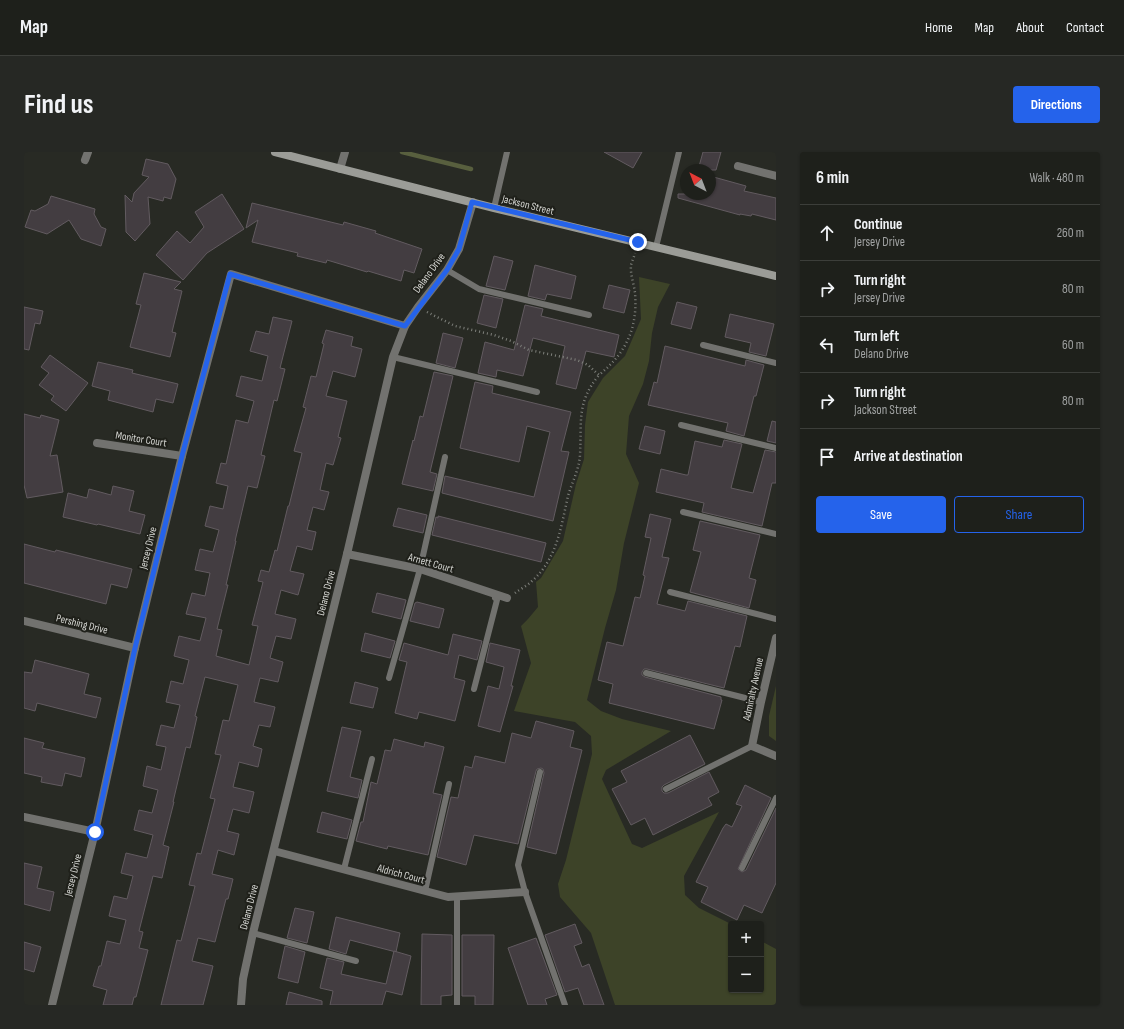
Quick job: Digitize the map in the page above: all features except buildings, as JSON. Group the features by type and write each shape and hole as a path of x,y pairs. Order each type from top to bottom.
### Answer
{"main road":[{"name":"Jackson Street","path":"275,152 494,208 776,276"}],"street":[{"path":"340,169 345,152"},
{"path":"738,166 776,176"},
{"name":"Delano Drive","path":"241,1005 243,979 347,554 393,357 405,326 447,270 459,249 472,202"},
{"name":"Jersey Drive","path":"52,1005 95,832 135,648 182,456 230,274 405,326"},
{"name":"Monitor Court","path":"97,443 182,456"},
{"name":"Arnett Court","path":"347,554 420,569 497,597 507,598"},
{"name":"Pershing Drive","path":"24,621 135,648"},
{"name":"Admiralty Avenue","path":"752,746 776,638"},
{"path":"752,746 776,756"},
{"path":"24,817 95,832"},
{"name":"Aldrich Court","path":"274,851 448,897 525,892"}],"lane":[{"path":"494,208 508,152"},
{"path":"656,247 679,152"},
{"path":"447,270 479,289 589,315"},
{"path":"703,345 776,363"},
{"path":"393,357 538,392"},
{"path":"681,425 776,448"},
{"path":"389,678 420,569 445,457"},
{"path":"683,512 776,534"},
{"path":"670,592 776,619"},
{"path":"474,689 497,597"},
{"path":"646,673 761,702"},
{"path":"666,789 752,746"},
{"path":"344,869 372,758"},
{"path":"540,772 518,865 525,892 564,1005"},
{"path":"425,891 449,784"},
{"path":"742,868 776,798"},
{"path":"457,897 458,1005"},
{"path":"254,933 356,961"}],"path":[{"path":"507,598 532,581 548,563 556,545 562,528 569,494 578,470 580,456 581,415 584,399 592,384 609,367 625,347 631,333 636,309 631,266 638,242"},
{"path":"418,307 455,326 494,335 530,350 577,360 588,365 600,375"}],"green space":[{"path":"639,277 670,284 658,307 652,333 649,361 643,384 629,416 626,454 639,483 624,543 616,590 587,700 601,711 622,719 671,731 606,770 602,779 632,844 642,848 719,812 684,876 685,895 699,908 728,922 728,993 764,993 764,943 776,949 776,1005 615,1005 591,933 560,897 558,884 566,860 592,754 591,736 575,722 514,711 531,663 521,626 538,607 536,582 541,578 563,541 576,484 584,459 585,425 588,402 603,378 625,356 641,319"},
{"path":"776,686 776,741 769,736 769,716"}],"waterway":[{"path":"402,152 471,169"}],"route":[{"path":"95,832 135,648 182,456 230,274 405,326 447,270 459,249 472,202 638,242"}]}
